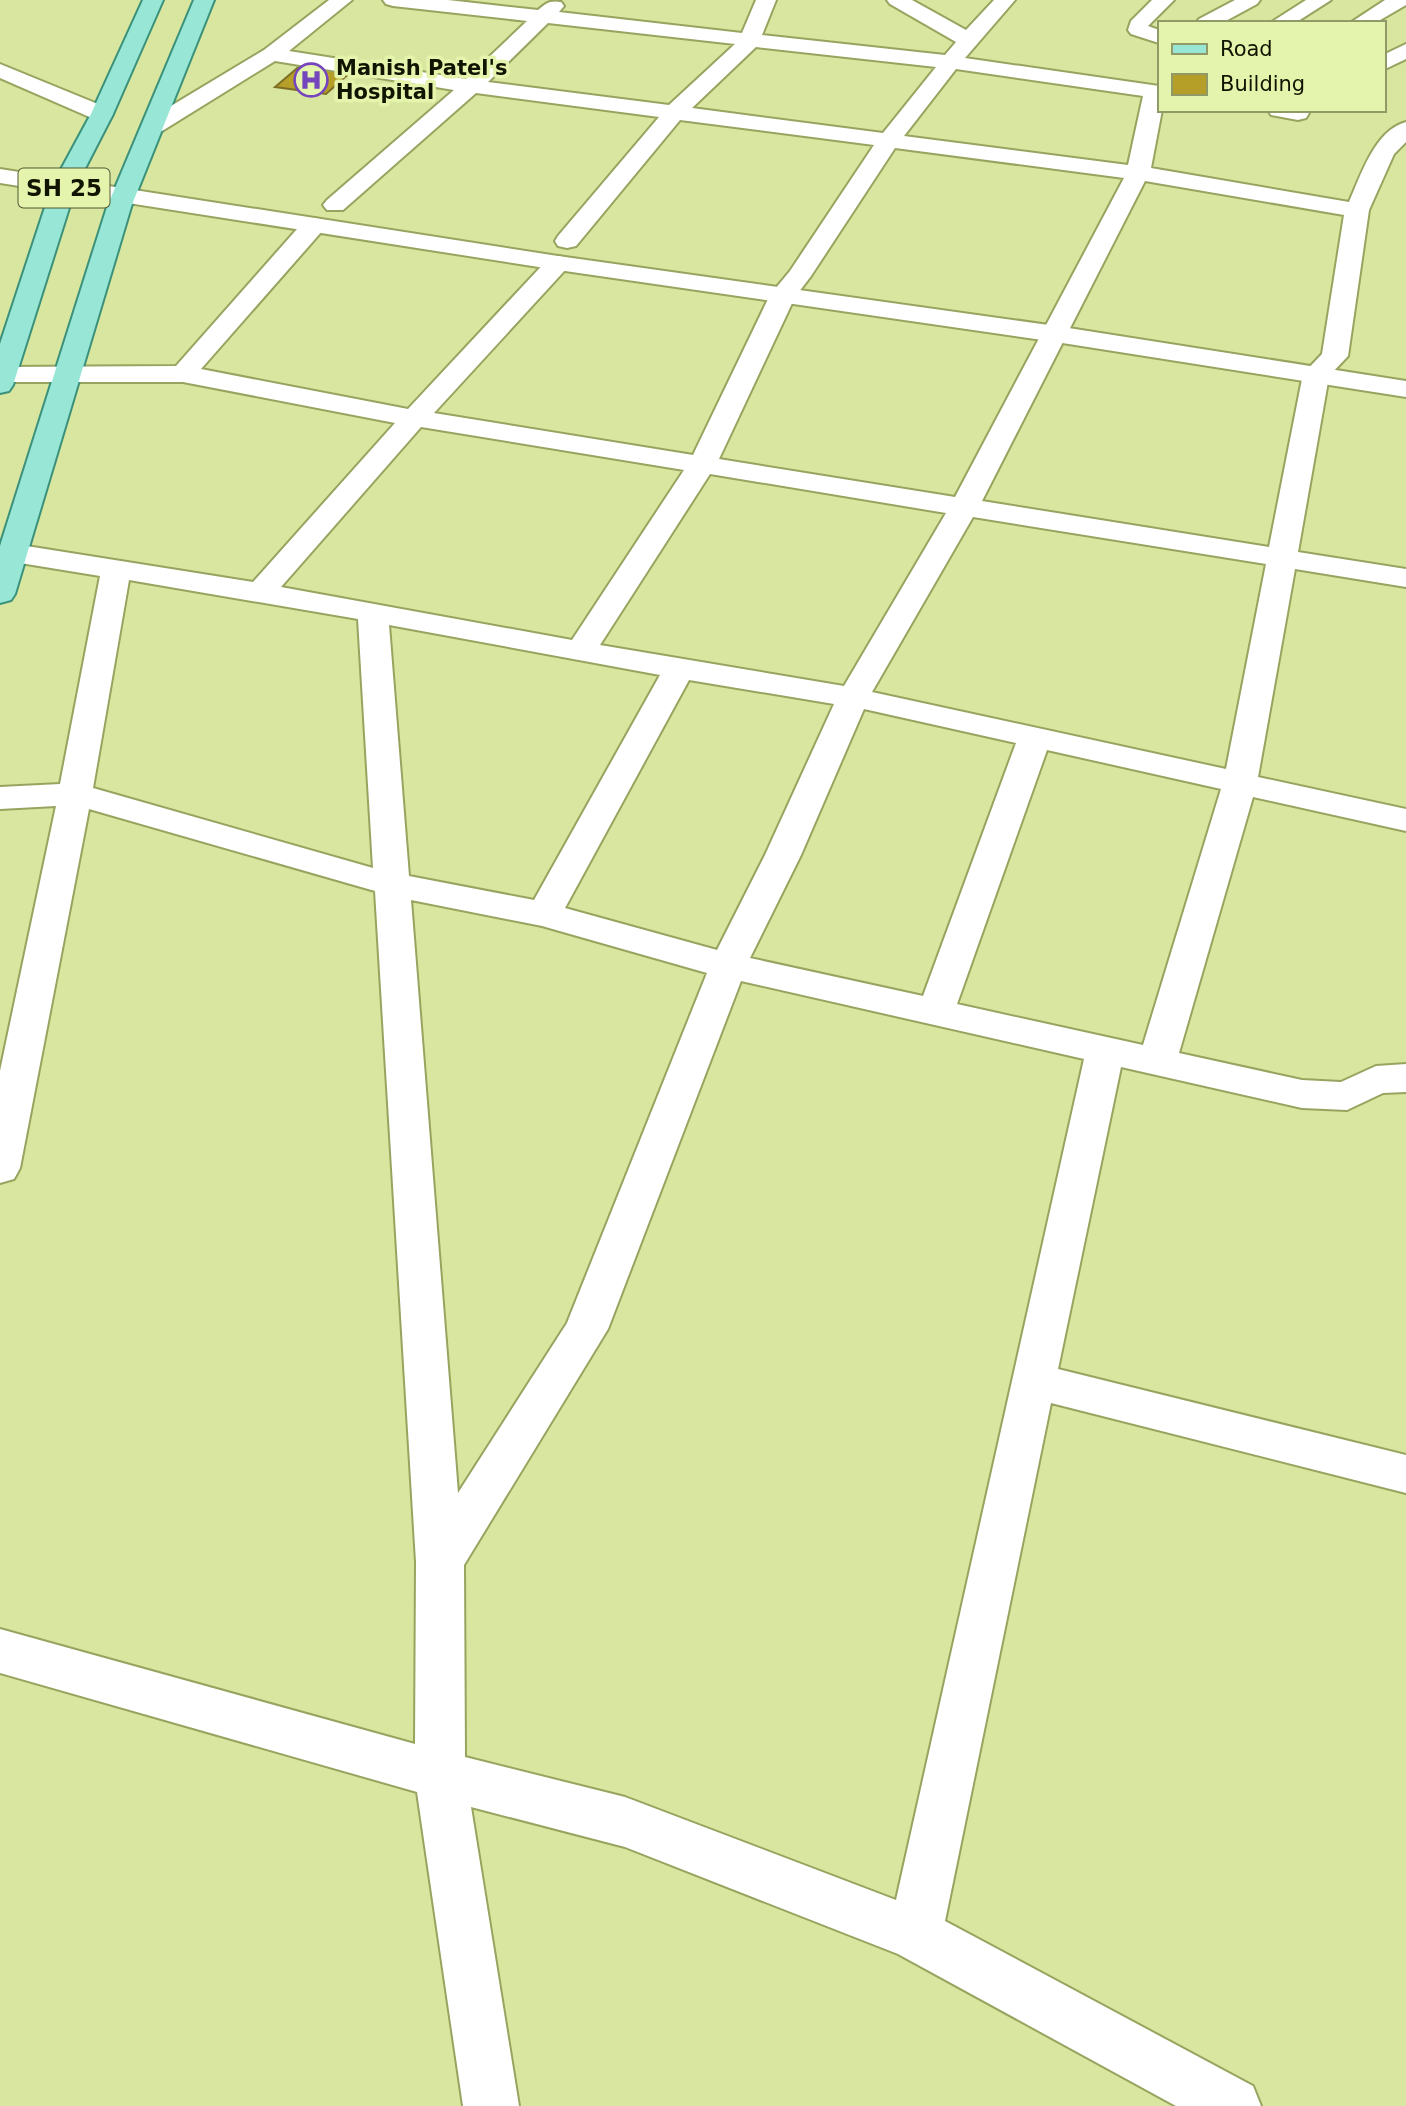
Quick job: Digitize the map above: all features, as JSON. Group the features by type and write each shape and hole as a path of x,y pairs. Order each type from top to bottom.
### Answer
{"main road":[{"name":"SH 25","path":"2,380 68,178 102,114 153,0"},
{"path":"0,594 128,186 204,0"}],"street":[{"path":"154,126 271,54 342,0"},
{"path":"393,0 1158,86 1138,173 964,507 853,697 783,855 728,966 586,1329 440,1562"},
{"path":"335,205 471,86 561,0"},
{"path":"260,592 562,252 676,111 748,42 766,0"},
{"path":"897,0 968,40"},
{"path":"582,649 703,463 791,285 890,139 968,40 1004,0"},
{"path":"1158,37 1138,30 1138,25 1164,0"},
{"path":"1210,21 1251,0"},
{"path":"1284,21 1321,0"},
{"path":"1363,21 1400,0"},
{"path":"1385,63 1406,50"},
{"path":"271,54 471,86 1138,173 1357,210"},
{"path":"0,70 102,114"},
{"path":"1157,1062 1240,784 1282,558 1326,365 1357,210 1384,151 1406,129"},
{"path":"0,158 68,178"},
{"path":"0,176 68,178 335,205 562,252"},
{"path":"128,186 314,225 562,252 1326,365 1406,368"},
{"path":"183,374 314,225"},
{"path":"1326,365 1406,389"},
{"path":"2,380 69,374 183,374 414,418 1406,579"},
{"path":"14,553 260,592 582,649 679,669 853,697 1406,820"},
{"path":"0,1168 75,794 116,568"},
{"path":"373,612 390,884 440,1562 440,1775 491,2106"},
{"path":"544,914 679,669"},
{"path":"936,1011 1035,738"},
{"path":"0,799 75,794 390,884 544,914 728,966 1302,1094 1347,1096 1376,1080 1406,1078"},
{"path":"915,1934 1105,1050"},
{"path":"1034,1381 1406,1474"},
{"path":"0,1651 440,1775 625,1822 915,1934 1233,2106"}],"building":[{"path":"302,64 352,71 326,94 275,87"}],"place":[{"name":"Manish Patel's Hospital","path":"311,80"}]}
